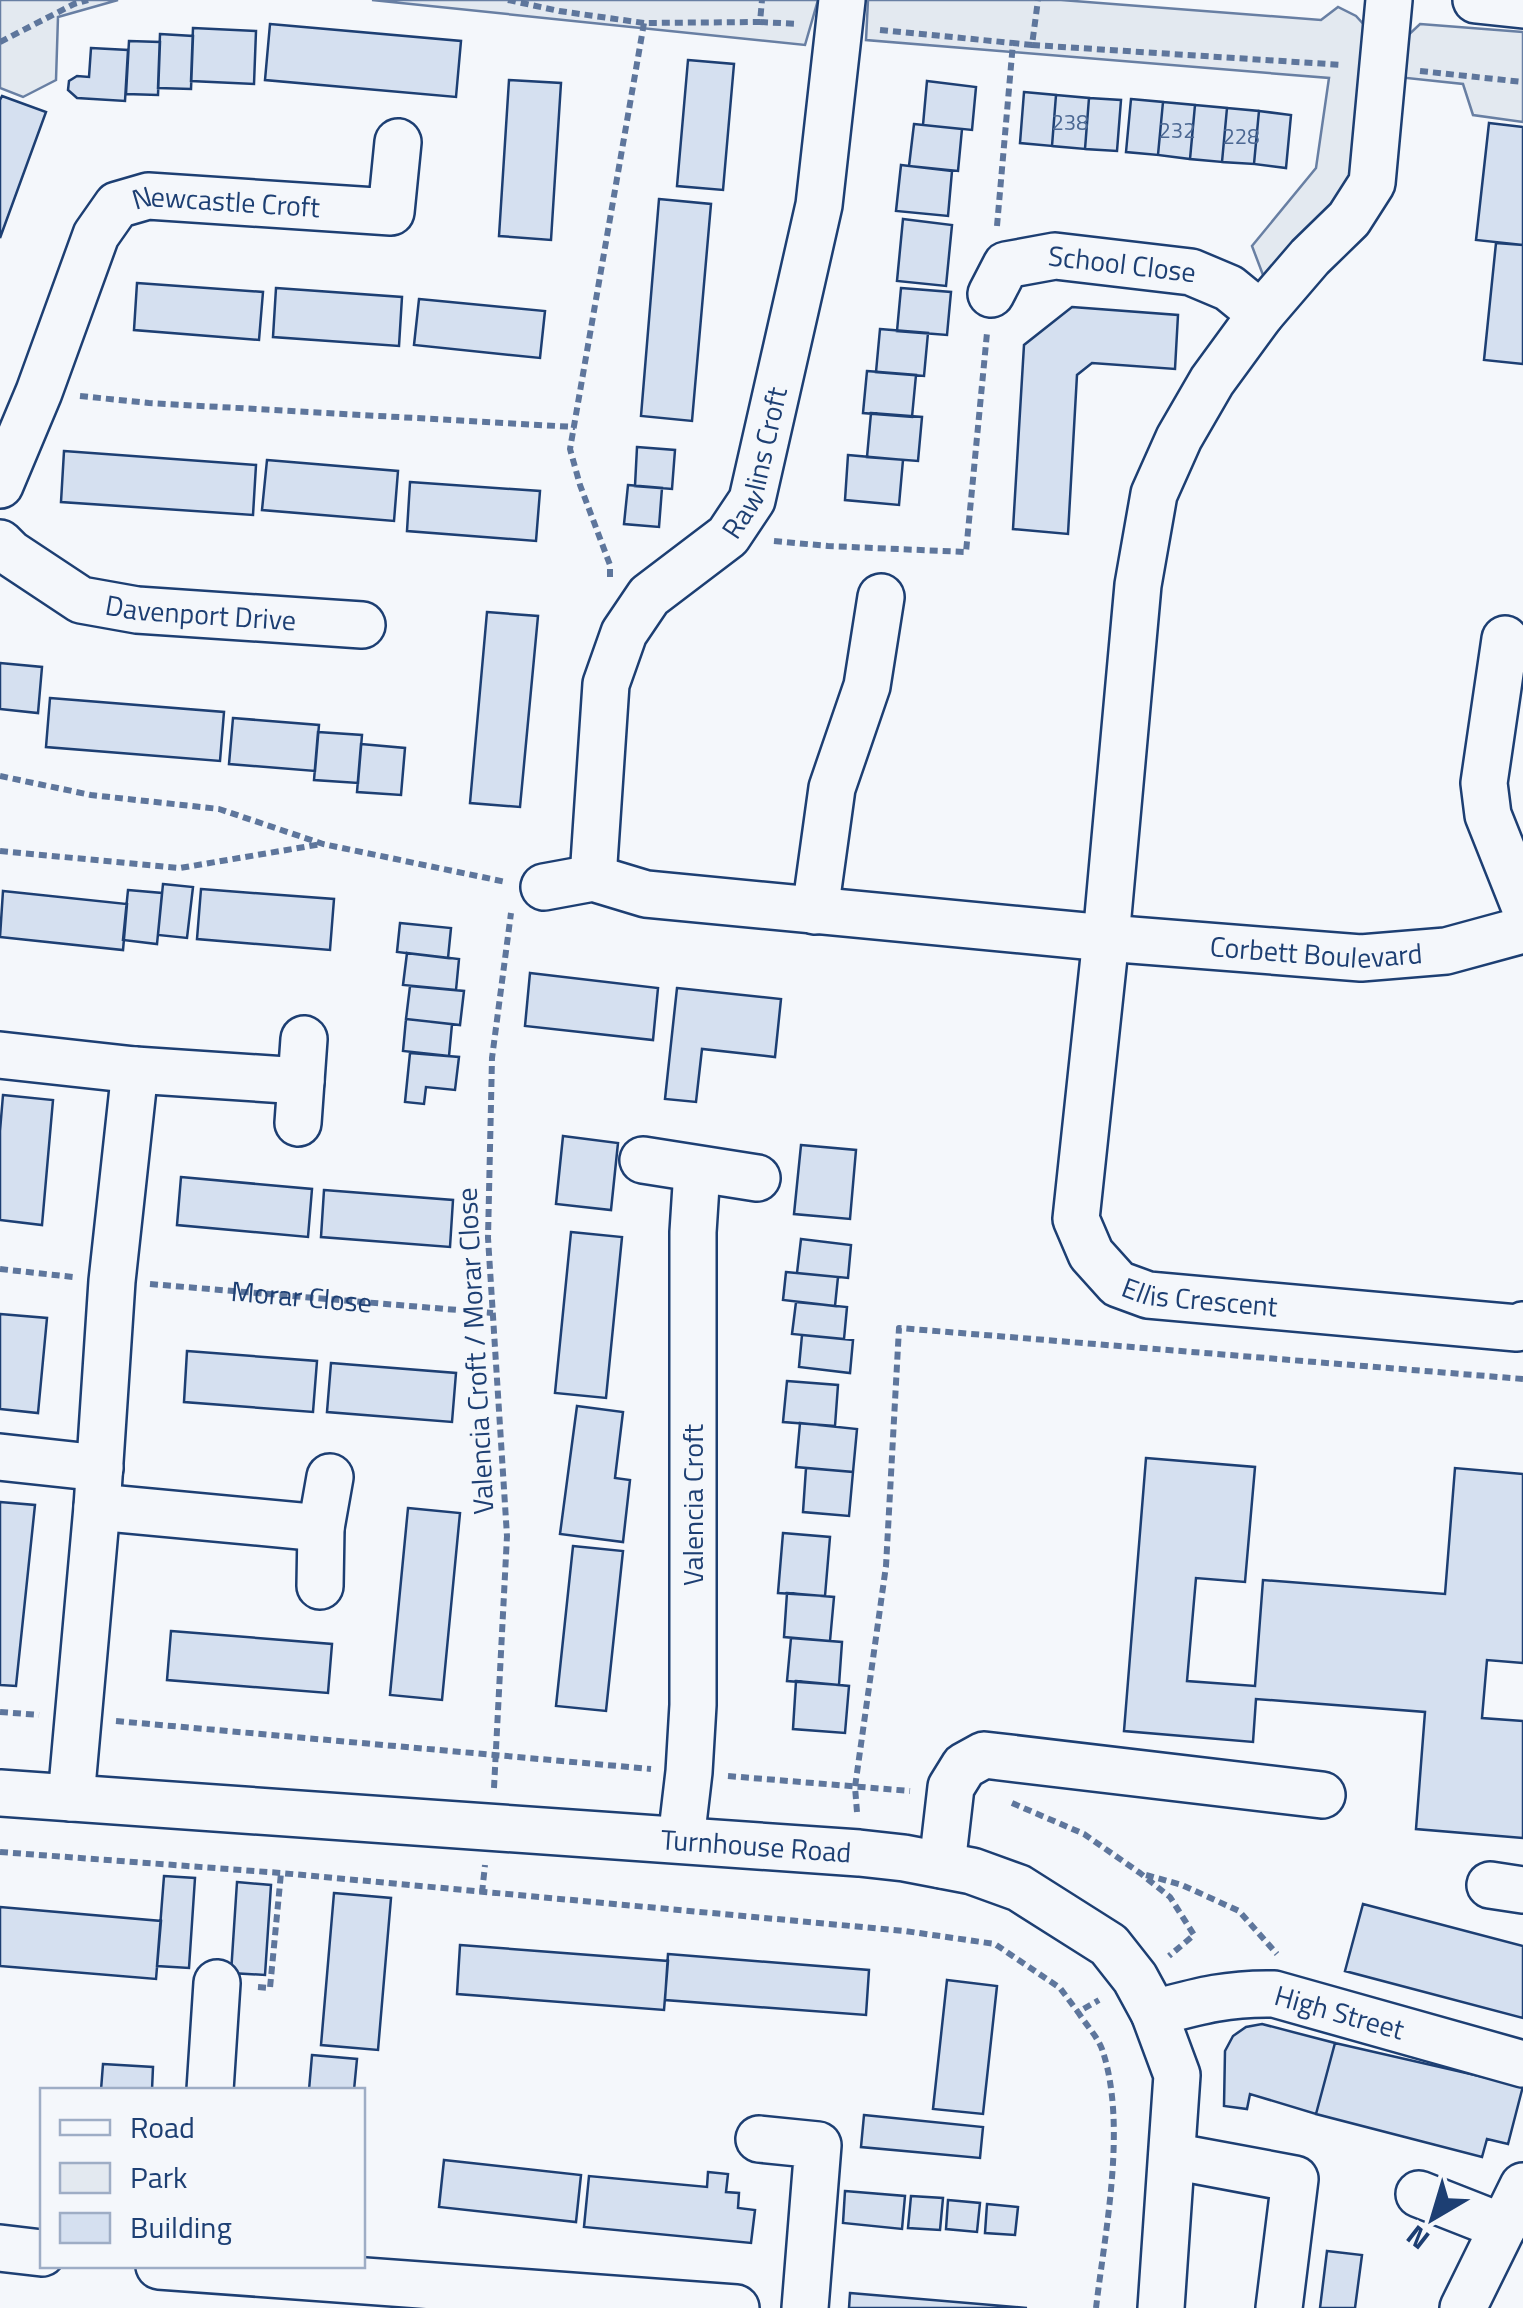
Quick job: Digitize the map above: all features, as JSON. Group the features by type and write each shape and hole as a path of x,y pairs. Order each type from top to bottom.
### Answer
{"street":[{"path":"1260,314 1349,218 1372,184 1389,0"},
{"path":"1476,0 1523,5"},
{"name":"Rawlins Croft","path":"592,878 606,684 624,633 649,596 728,536 752,500 819,205 840,13"},
{"name":"Newcastle Croft","path":"0,485 39,392 96,234 117,205 148,196 391,212 398,142"},
{"name":"School Close","path":"991,294 1006,265 1055,256 1191,272 1229,288 1260,314"},
{"name":"Ellis Crescent","path":"1260,314 1212,381 1179,438 1154,494 1076,1218 1091,1254 1118,1284 1148,1295 1517,1328 1523,1325"},
{"name":"Davenport Drive","path":"0,543 81,600 137,610 362,625"},
{"path":"815,911 832,788 867,686 881,597"},
{"path":"1505,639 1484,782 1488,815 1523,903"},
{"path":"529,886 592,878"},
{"name":"Corbett Boulevard","path":"592,878 646,894 1361,958 1446,951 1523,930"},
{"path":"0,1055 135,1070 301,1081"},
{"path":"70,1798 99,1488 112,1281 135,1070"},
{"path":"642,1160 758,1178"},
{"name":"Valencia Croft","path":"680,1840 690,1772 693,1706 693,1232 697,1170"},
{"path":"0,1457 99,1488 321,1528"},
{"path":"320,1586 321,1528 330,1476"},
{"path":"942,1866 951,1787 964,1766 984,1755 1322,1795"},
{"name":"Turnhouse Road","path":"0,1793 859,1853 972,1871 1019,1888 1109,1944 1135,1978 1154,2013 1177,2075 1161,2308"},
{"path":"210,2088 217,1983"},
{"name":"High Street","path":"1154,2013 1210,1998 1274,1994 1523,2064"},
{"path":"759,2139 818,2145 805,2308"},
{"path":"1172,2156 1296,2179 1279,2308"},
{"path":"1463,2308 1523,2186"},
{"path":"1420,2194 1503,2227"},
{"path":"0,2248 40,2253"},
{"path":"200,2268 736,2308"}],"path":[{"path":"0,42 88,0"},
{"path":"508,0 559,12 644,22 760,22 840,13 1032,45 1382,67 1523,82"},
{"path":"760,22 762,0"},
{"path":"1032,45 1038,0"},
{"path":"610,586 610,565 570,449 644,22"},
{"path":"728,536 828,546 966,552 1014,43"},
{"path":"39,392 149,403 574,426"},
{"path":"0,776 91,795 218,809 324,844 529,886"},
{"path":"0,851 180,868 324,844"},
{"name":"Valencia Croft / Morar Close","path":"497,1756 508,1536 488,1238 492,1058 529,886"},
{"name":"Morar Close","path":"0,1269 492,1313"},
{"path":"859,1853 855,1786 886,1566 898,1328 1523,1379"},
{"path":"0,1852 280,1873 906,1931 994,1944 1060,1988 1078,2012"},
{"path":"217,1983 270,1988 280,1873"}],"green space":[{"path":"0,0 118,0 58,17 56,80 23,97 0,88"},
{"path":"372,0 818,0 805,45"},
{"path":"868,0 1061,0 1321,20 1338,7 1356,16 1366,27 1355,175 1337,216 1263,275 1252,246 1316,168 1329,78 866,40"},
{"path":"1420,24 1523,32 1523,122 1473,115 1463,84 1397,77 1403,40"}],"building":[{"path":"270,24 461,41 456,97 265,80"},
{"path":"193,28 256,31 254,84 191,81"},
{"path":"160,34 193,36 191,89 158,88"},
{"path":"129,41 160,42 158,95 126,94"},
{"path":"91,48 128,50 125,101 77,98 68,90 69,81 77,76 89,77"},
{"path":"688,60 734,64 723,190 677,186"},
{"path":"509,80 561,83 551,240 499,236"},
{"path":"927,81 976,87 972,130 923,125"},
{"path":"1024,92 1056,95 1052,146 1020,143"},
{"path":"1056,95 1089,98 1085,149 1052,146"},
{"path":"2,96 46,112 0,238 0,100"},
{"path":"1089,98 1121,100 1117,151 1085,149"},
{"path":"1131,99 1163,102 1158,155 1126,152"},
{"path":"1163,102 1195,105 1190,159 1158,155"},
{"path":"1195,105 1227,108 1222,162 1190,159"},
{"path":"1227,108 1259,111 1254,164 1222,162"},
{"path":"1259,111 1291,115 1286,168 1254,164"},
{"path":"1489,123 1523,127 1523,245 1476,240"},
{"path":"914,124 962,129 958,171 909,166"},
{"path":"901,165 952,171 948,216 896,211"},
{"path":"659,199 711,204 692,421 641,416"},
{"path":"903,219 952,225 946,286 897,281"},
{"path":"1496,243 1523,245 1523,364 1484,360"},
{"path":"137,283 263,292 259,340 134,330"},
{"path":"276,288 402,297 399,346 273,337"},
{"path":"901,288 951,292 947,335 897,331"},
{"path":"419,299 545,311 540,358 414,345"},
{"path":"1072,307 1178,315 1175,369 1092,363 1077,375 1068,534 1013,529 1024,345"},
{"path":"880,329 928,333 924,376 876,372"},
{"path":"867,371 916,375 912,417 863,413"},
{"path":"871,413 922,417 918,461 867,457"},
{"path":"637,447 675,450 672,489 635,486"},
{"path":"64,451 256,465 253,515 61,502"},
{"path":"848,455 903,460 899,505 845,500"},
{"path":"267,460 398,471 394,521 262,510"},
{"path":"410,482 540,491 536,541 407,531"},
{"path":"628,485 662,488 659,527 624,524"},
{"path":"487,612 538,616 520,807 470,803"},
{"path":"0,663 42,667 38,713 0,709"},
{"path":"50,698 224,712 220,761 46,747"},
{"path":"233,718 319,725 315,771 229,764"},
{"path":"318,732 362,735 358,783 314,780"},
{"path":"361,744 405,748 401,795 357,792"},
{"path":"163,884 193,887 187,938 158,935"},
{"path":"201,889 334,899 330,950 197,939"},
{"path":"128,890 162,893 157,944 123,940"},
{"path":"3,891 127,904 123,950 0,937"},
{"path":"400,923 451,928 448,958 397,952"},
{"path":"407,953 459,959 456,990 403,985"},
{"path":"530,973 658,988 653,1040 525,1026"},
{"path":"410,986 464,991 460,1025 406,1019"},
{"path":"677,988 781,999 775,1057 702,1049 696,1102 665,1099"},
{"path":"406,1019 452,1024 449,1056 403,1051"},
{"path":"410,1053 459,1057 455,1090 426,1087 424,1104 405,1102"},
{"path":"3,1095 53,1100 42,1225 0,1220"},
{"path":"563,1136 618,1143 611,1210 556,1204"},
{"path":"801,1145 856,1150 850,1219 794,1214"},
{"path":"181,1177 312,1189 308,1237 177,1225"},
{"path":"324,1190 453,1200 450,1247 321,1237"},
{"path":"571,1232 622,1237 606,1398 555,1393"},
{"path":"801,1239 851,1245 848,1278 797,1273"},
{"path":"786,1272 838,1277 835,1306 783,1300"},
{"path":"796,1302 847,1307 844,1339 792,1334"},
{"path":"0,1314 47,1318 38,1413 0,1409"},
{"path":"802,1335 853,1340 850,1373 799,1367"},
{"path":"187,1351 317,1361 313,1412 184,1402"},
{"path":"331,1363 456,1373 452,1422 327,1412"},
{"path":"787,1381 838,1385 835,1426 783,1422"},
{"path":"577,1406 623,1412 615,1478 630,1480 623,1542 560,1534"},
{"path":"800,1423 857,1429 853,1472 796,1467"},
{"path":"1146,1458 1255,1467 1245,1582 1196,1578 1187,1681 1255,1686 1263,1580 1445,1594 1455,1468 1523,1474 1523,1663 1487,1660 1482,1718 1523,1721 1523,1838 1416,1829 1425,1712 1256,1699 1253,1742 1124,1731"},
{"path":"806,1468 853,1472 849,1516 803,1512"},
{"path":"0,1502 35,1505 16,1686 0,1685"},
{"path":"408,1508 460,1513 442,1700 390,1695"},
{"path":"783,1533 830,1537 825,1596 778,1593"},
{"path":"573,1546 623,1551 606,1711 556,1706"},
{"path":"787,1593 834,1597 830,1641 784,1637"},
{"path":"171,1631 332,1644 328,1693 167,1680"},
{"path":"791,1638 842,1642 839,1685 787,1681"},
{"path":"796,1681 849,1686 845,1733 793,1729"},
{"path":"164,1876 195,1878 189,1968 157,1966"},
{"path":"237,1882 271,1885 265,1975 231,1973"},
{"path":"334,1893 391,1898 378,2050 321,2045"},
{"path":"1363,1904 1523,1946 1523,2018 1345,1971"},
{"path":"0,1907 161,1921 156,1979 0,1966"},
{"path":"460,1945 668,1961 664,2010 457,1994"},
{"path":"668,1954 869,1970 866,2015 665,2000"},
{"path":"947,1980 997,1986 983,2114 933,2109"},
{"path":"1262,2024 1335,2043 1316,2114 1250,2094 1247,2109 1224,2106 1225,2051 1233,2036 1246,2027"},
{"path":"1335,2043 1523,2086 1508,2144 1487,2139 1482,2157 1316,2114"},
{"path":"312,2055 357,2059 354,2088 309,2088"},
{"path":"103,2064 153,2067 152,2088 101,2088"},
{"path":"864,2115 983,2127 980,2158 861,2147"},
{"path":"444,2160 581,2175 576,2222 439,2207"},
{"path":"708,2172 728,2174 726,2192 739,2193 738,2208 755,2210 751,2243 584,2227 589,2176 707,2187"},
{"path":"845,2191 905,2196 902,2229 843,2223"},
{"path":"911,2196 943,2198 940,2230 908,2228"},
{"path":"948,2200 980,2203 977,2232 946,2229"},
{"path":"987,2204 1018,2207 1015,2235 985,2233"},
{"path":"1327,2251 1362,2255 1355,2308 1320,2308"},
{"path":"850,2293 1027,2308 849,2308"}]}
